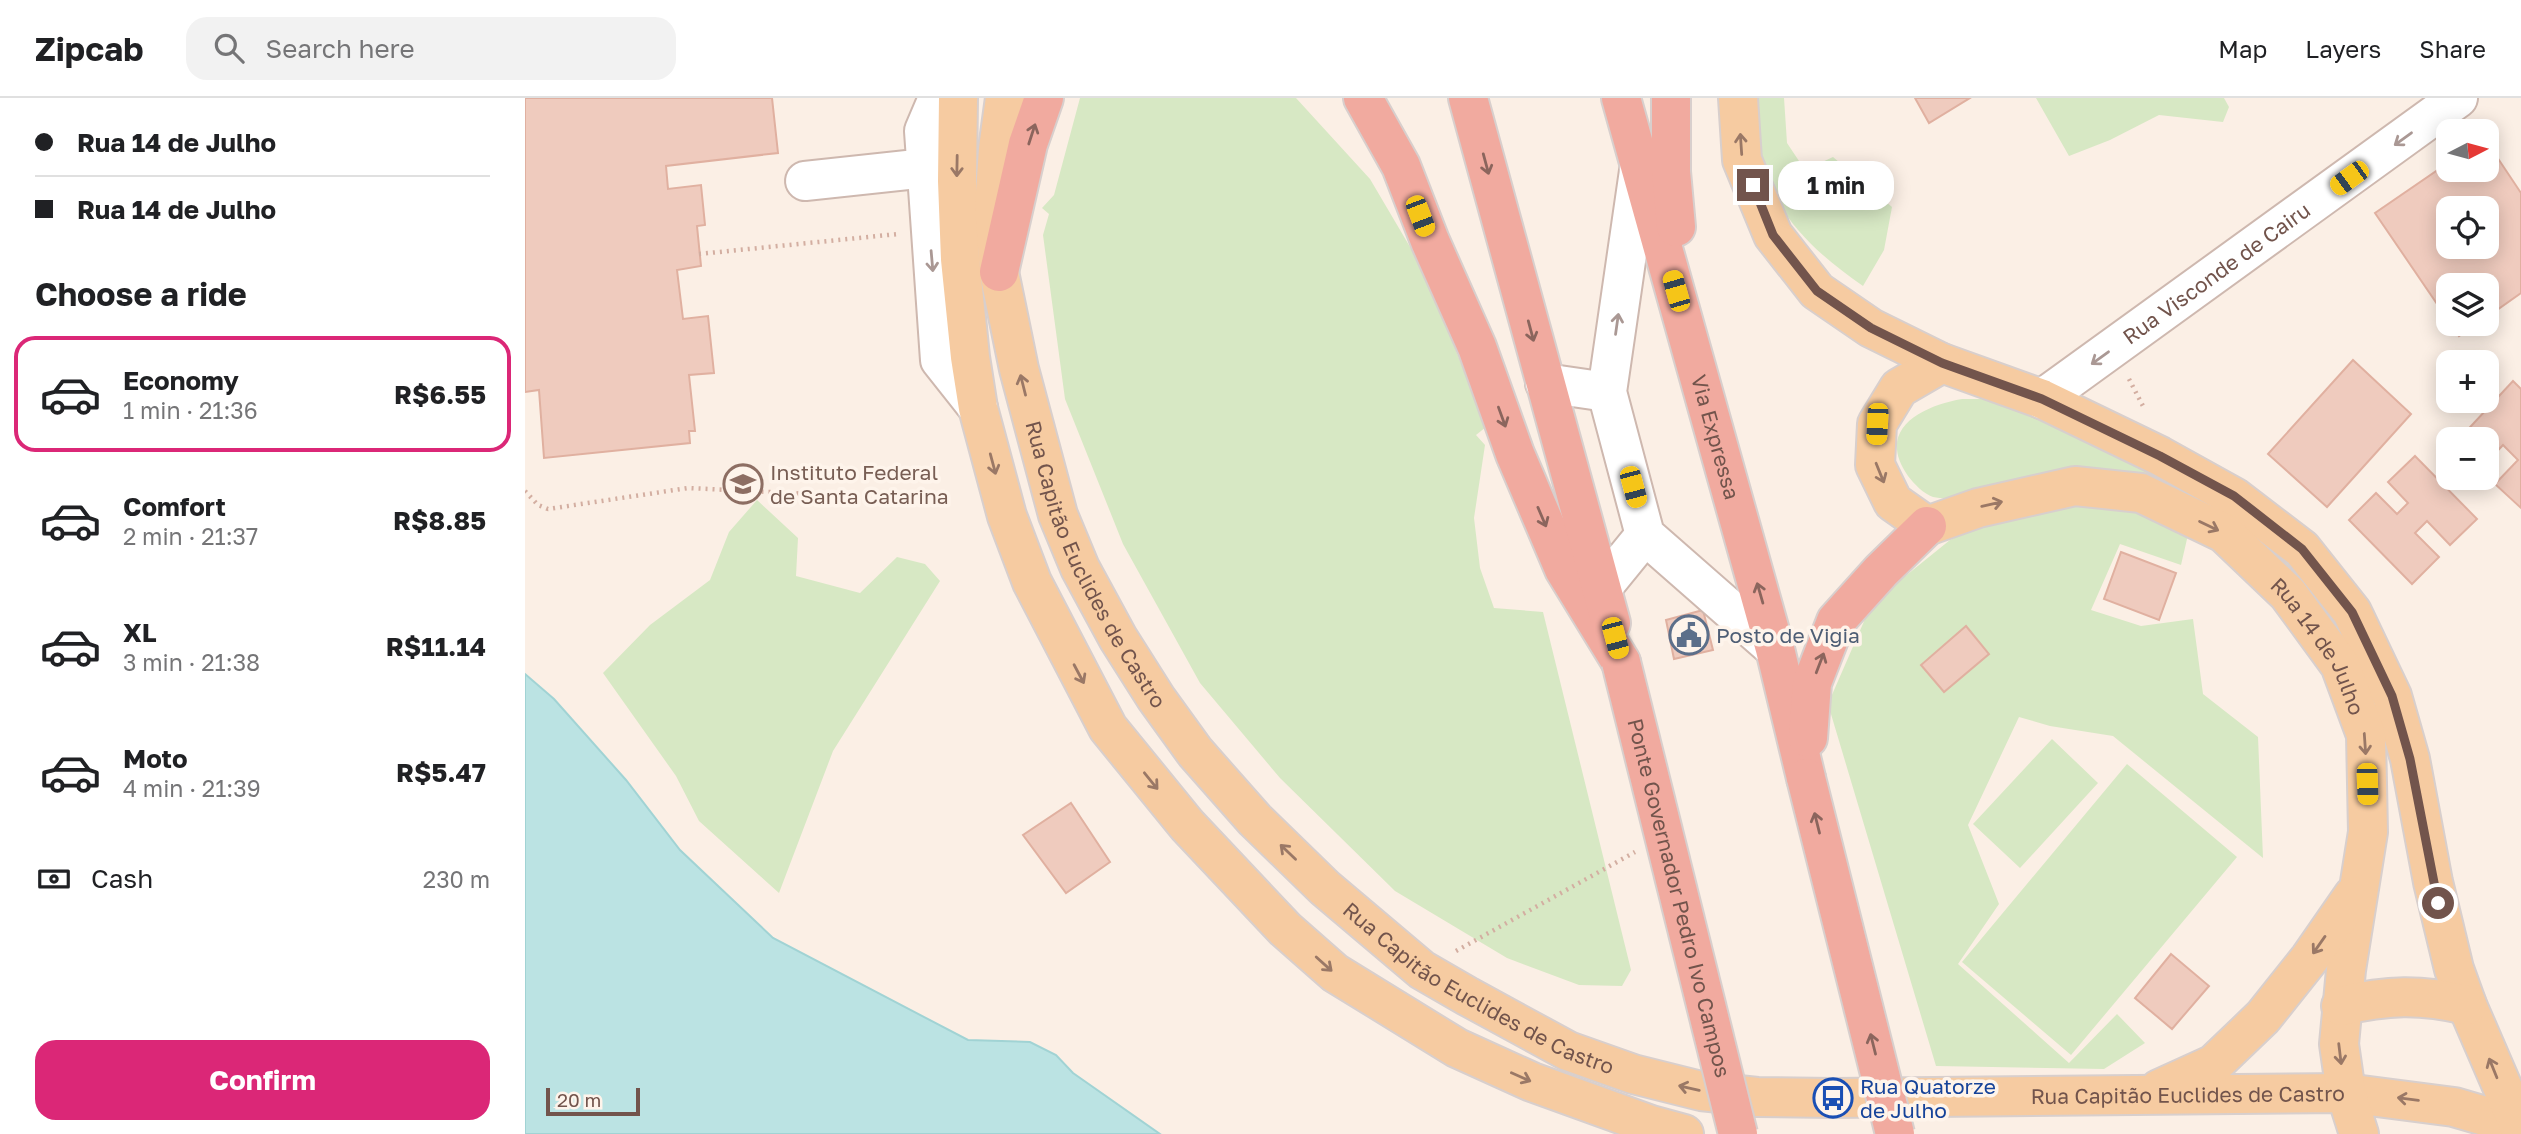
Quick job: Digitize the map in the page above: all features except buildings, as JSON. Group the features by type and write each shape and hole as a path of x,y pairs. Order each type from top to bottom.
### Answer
{"highway":[{"path":"999,272 1028,144 1044,98"},
{"path":"1340,98 1430,241"},
{"path":"1363,98 1401,166 1430,241 1477,347 1515,454 1563,569 1621,662"},
{"path":"1468,98 1621,662"},
{"name":"Via Expressa","path":"1621,98 1775,649 1895,1134"},
{"path":"1671,98 1671,172 1683,316"},
{"path":"1806,778 1812,683 1836,621 1927,526"},
{"name":"Ponte Governador Pedro Ivo Campos","path":"1621,662 1738,1134"}],"main road":[{"name":"Rua Capitão Euclides de Castro","path":"958,98 960,259 978,408 1007,516 1032,582 1108,728 1187,825 1285,929 1335,973 1457,1048 1532,1082 1661,1131"},
{"name":"Rua Capitão Euclides de Castro","path":"1005,98 994,207 999,272 1034,430 1058,515 1080,568 1118,638 1195,752 1255,820 1325,887 1422,970 1569,1051 1633,1074 1701,1091 1757,1097 1832,1098 2346,1093 2453,1107 2488,1117 2520,1132"},
{"name":"Rua 14 de Julho","path":"1738,98 1742,160 1773,235 1817,291 1871,328 1942,363 2042,399 2160,456 2234,496 2302,549 2352,612 2396,708 2410,759 2433,882 2454,969 2520,1132"},
{"path":"1927,526 1893,502 1875,465 1877,424 1899,388 1942,363"},
{"name":"Rua 14 de Julho","path":"1927,526 1978,508 2074,486 2141,493 2224,533 2288,594 2340,665 2366,735 2368,832 2343,988 2339,1044 2346,1093 2359,1134"},
{"path":"1108,728 1156,698"},
{"path":"1285,929 1325,887"},
{"path":"2146,1094 2214,1064 2263,1017 2310,958 2359,889"},
{"path":"2343,988 2372,978 2400,981 2428,978 2454,969"},
{"path":"2343,988 2372,999 2404,996 2435,998 2467,1005"}],"street":[{"path":"938,98 924,131 940,360 978,408"},
{"name":"Rua Visconde de Cairu","path":"2042,399 2458,98"},
{"path":"1640,164 1607,392 1645,535 1775,649"},
{"path":"805,181 926,168"},
{"path":"1545,383 1607,392"},
{"path":"1601,589 1645,535"}],"path":[{"path":"699,254 930,230"},
{"path":"525,492 538,505 548,509 688,488 810,494"},
{"path":"1422,970 1642,849"}],"green space":[{"path":"1080,98 1296,98 1370,179 1426,274 1486,427 1476,435 1485,445 1474,518 1480,568 1494,608 1543,612 1631,970 1622,986 1579,985 1507,958 1395,891 1280,778 1200,683 1123,544 1065,399 1043,235 1049,214 1042,208 1054,195"},
{"path":"1752,98 1784,98 1787,143 1805,170 1833,157 1892,207 1884,250 1863,286 1828,260 1786,215 1766,179 1757,151"},
{"path":"2036,98 2224,98 2229,107 2223,122 2159,115 2110,140 2069,156"},
{"path":"1962,399 1988,399 2037,412 2156,465 2293,561 2345,644 2143,480 1960,498 1936,498 1926,494 1910,479 1899,459 1897,445 1900,433 1908,422 1919,414 1932,407"},
{"path":"757,500 798,538 796,576 860,593 897,557 925,564 940,581 833,751 779,893 699,821 676,776 603,673 650,625 710,580 729,532"},
{"path":"2140,501 2190,526 2181,565 2120,544 2091,610 2141,626 2193,619 2203,694 2258,737 2263,858 2113,736 2050,726 2019,717 1968,825 1999,904 1958,964 2069,1063 2117,1014 2145,1043 2104,1069 1936,1066 1828,704 1872,603 1950,540 2019,508"},
{"path":"2052,739 2098,783 2020,868 1973,824"},
{"path":"2127,764 2237,857 2071,1055 1962,962"}],"water":[{"path":"525,674 554,699 626,780 680,850 773,938 968,1040 1030,1042 1056,1055 1073,1073 1160,1134 525,1134"}],"place":[{"name":"Instituto Federal de Santa Catarina","path":"743,484"},
{"name":"Posto de Vigia","path":"1689,635"},
{"name":"Rua Quatorze de Julho","path":"1833,1098"}],"route":[{"path":"1753,185 1773,235 1817,291 1871,328 1942,363 2042,399 2160,456 2234,496 2302,549 2352,612 2392,696 2410,759 2438,903"}]}
